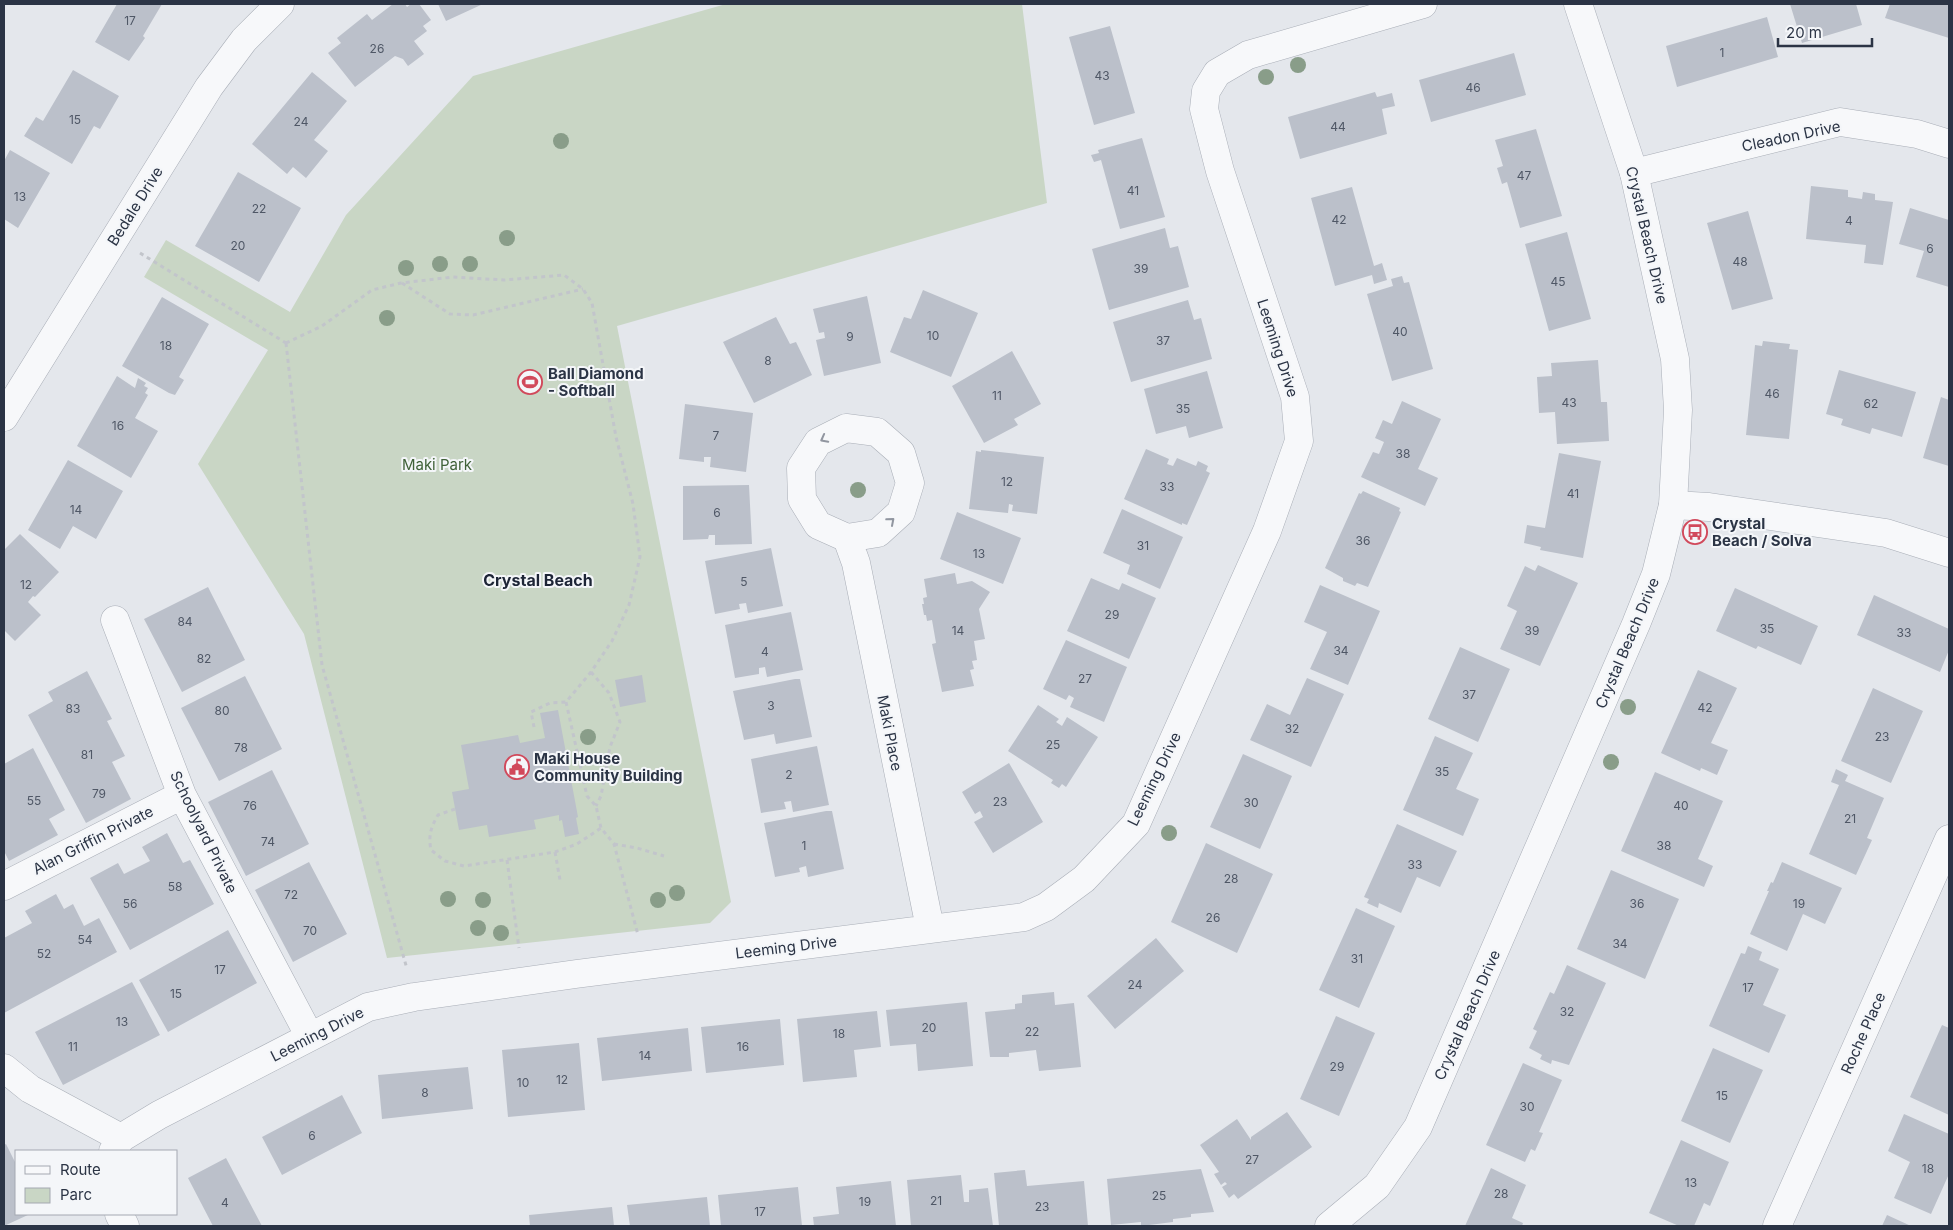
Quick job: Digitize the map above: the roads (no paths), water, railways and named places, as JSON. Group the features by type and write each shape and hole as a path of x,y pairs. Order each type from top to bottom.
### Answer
{"street":[{"name":"Bedale Drive","path":"4,417 209,87 244,40 280,4"},
{"name":"Leeming Drive","path":"117,1145 159,1115 368,1007 414,997 576,974 1024,917 1046,907 1084,879 1136,824 1267,531 1299,441 1294,397 1220,171 1204,109 1206,91 1218,73 1248,55 1423,4"},
{"name":"Crystal Beach Drive","path":"1329,1226 1377,1186 1418,1128 1636,624 1656,574 1674,505 1678,410 1675,359 1634,173 1578,4"},
{"name":"Cleadon Drive","path":"1634,173 1840,122 1916,134 1949,144"},
{"path":"1674,505 1709,507 1886,533 1949,553"},
{"name":"Maki Place","path":"847,538 856,564 930,928"},
{"name":"Schoolyard Private","path":"115,620 182,795 310,1037"},
{"name":"Alan Griffin Private","path":"4,886 182,795"},
{"name":"Roche Place","path":"1777,1226 1949,839"},
{"path":"4,1068 30,1089 117,1145"}],"place":[{"name":"Ball Diamond - Softball","path":"530,382"},
{"name":"Crystal Beach / Solva","path":"1695,532"},
{"name":"Maki House Community Building","path":"517,767"}],"district":[{"name":"Crystal Beach","path":"538,580"}],"park label":[{"name":"Maki Park","path":"437,464"}]}
